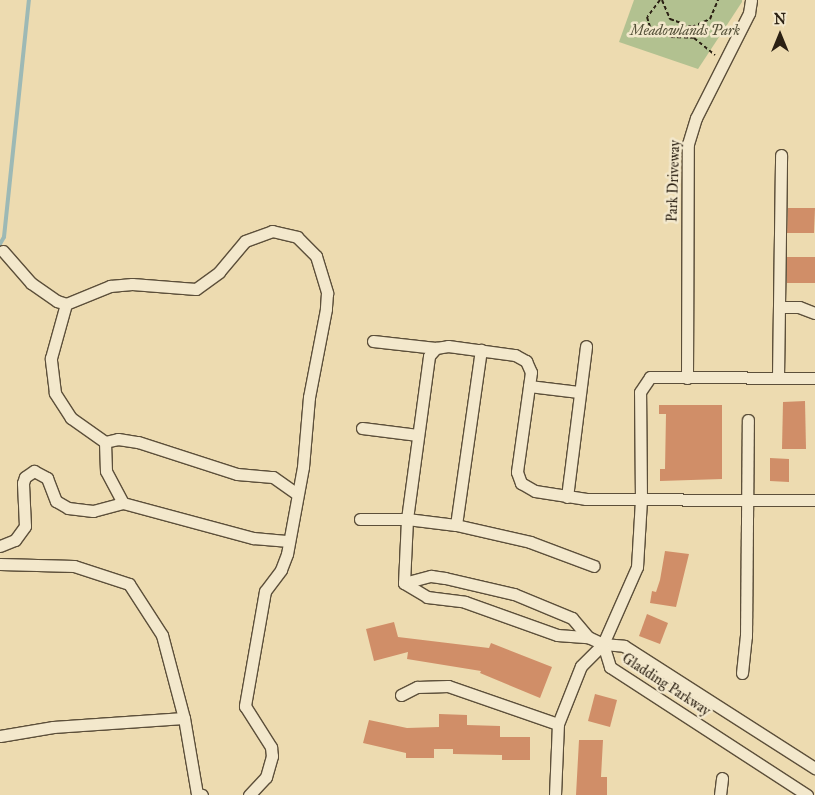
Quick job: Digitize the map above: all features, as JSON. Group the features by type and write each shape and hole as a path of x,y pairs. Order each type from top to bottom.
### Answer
{"street":[{"name":"Park Driveway","path":"687,378 688,144 696,118 749,14 751,0"},
{"path":"778,377 781,307 781,155"},
{"path":"3,251 31,283 57,302 66,304 110,286 132,284 196,289 219,272 245,241 260,233 283,231 308,245 323,273 327,293 289,540 281,570 264,591 252,675 246,698 247,711 271,746 272,756 266,777 248,795"},
{"path":"66,304 51,358 55,393 71,418 105,442"},
{"path":"781,307 799,307 815,313"},
{"path":"373,341 436,348 448,346 481,350 515,355 526,361 531,372 517,472 521,483 535,490 567,497 641,500 815,500"},
{"path":"567,497 586,346"},
{"path":"404,583 407,519 418,435 429,356 436,348"},
{"path":"456,525 481,350"},
{"path":"555,795 558,724 582,666 603,644 637,567 641,500 640,392 650,377 815,378"},
{"path":"529,386 579,392"},
{"path":"742,673 746,636 748,420"},
{"path":"362,428 418,435"},
{"path":"105,442 118,438 138,442 245,476 273,477 297,494"},
{"path":"105,442 106,471 123,503"},
{"path":"0,546 14,540 25,526 23,484 25,477 34,471 47,478 56,501 64,507 92,511 123,503 253,538 289,540"},
{"path":"360,519 407,519 456,525 530,542 594,566"},
{"path":"0,564 74,566 129,584 162,634 184,718 195,793"},
{"path":"404,583 431,576 514,594 572,618 588,637"},
{"path":"404,583 427,597 480,607 557,635 588,637 603,644"},
{"name":"Gladding Parkway","path":"807,795 610,667 603,644 624,646 814,766"},
{"path":"401,695 417,687 448,686 558,724"},
{"path":"0,736 52,727 184,718"},
{"path":"720,795 722,778"}],"path":[{"path":"718,0 710,19 702,25 690,27 670,19 661,0 647,17 651,30 670,37 690,38 704,44 718,56"},
{"path":"690,27 690,38"}],"green space":[{"name":"Meadowlands Park","path":"634,0 742,0 742,2 698,69 619,42"}],"building":[{"path":"788,208 815,208 814,233 787,233"},
{"path":"787,257 815,257 815,283 787,283"},
{"path":"805,401 806,449 782,449 783,402"},
{"path":"659,405 722,405 722,479 660,481 660,469 665,469 666,414 659,414"},
{"path":"770,458 789,459 789,482 770,481"},
{"path":"665,551 689,554 676,607 650,603 652,591 656,592 660,580"},
{"path":"647,614 668,623 660,644 639,636"},
{"path":"394,622 398,637 489,648 491,643 552,667 540,698 480,673 481,671 407,659 408,652 374,661 366,629"},
{"path":"595,694 617,700 610,727 588,721"},
{"path":"439,714 467,715 467,725 500,726 500,737 530,737 530,760 502,760 502,755 453,754 453,749 434,749 434,758 406,758 406,753 363,743 369,720 407,728 439,727"},
{"path":"579,740 603,740 601,777 607,777 607,795 576,795"}],"waterway":[{"path":"0,244 4,237 29,0"}]}
